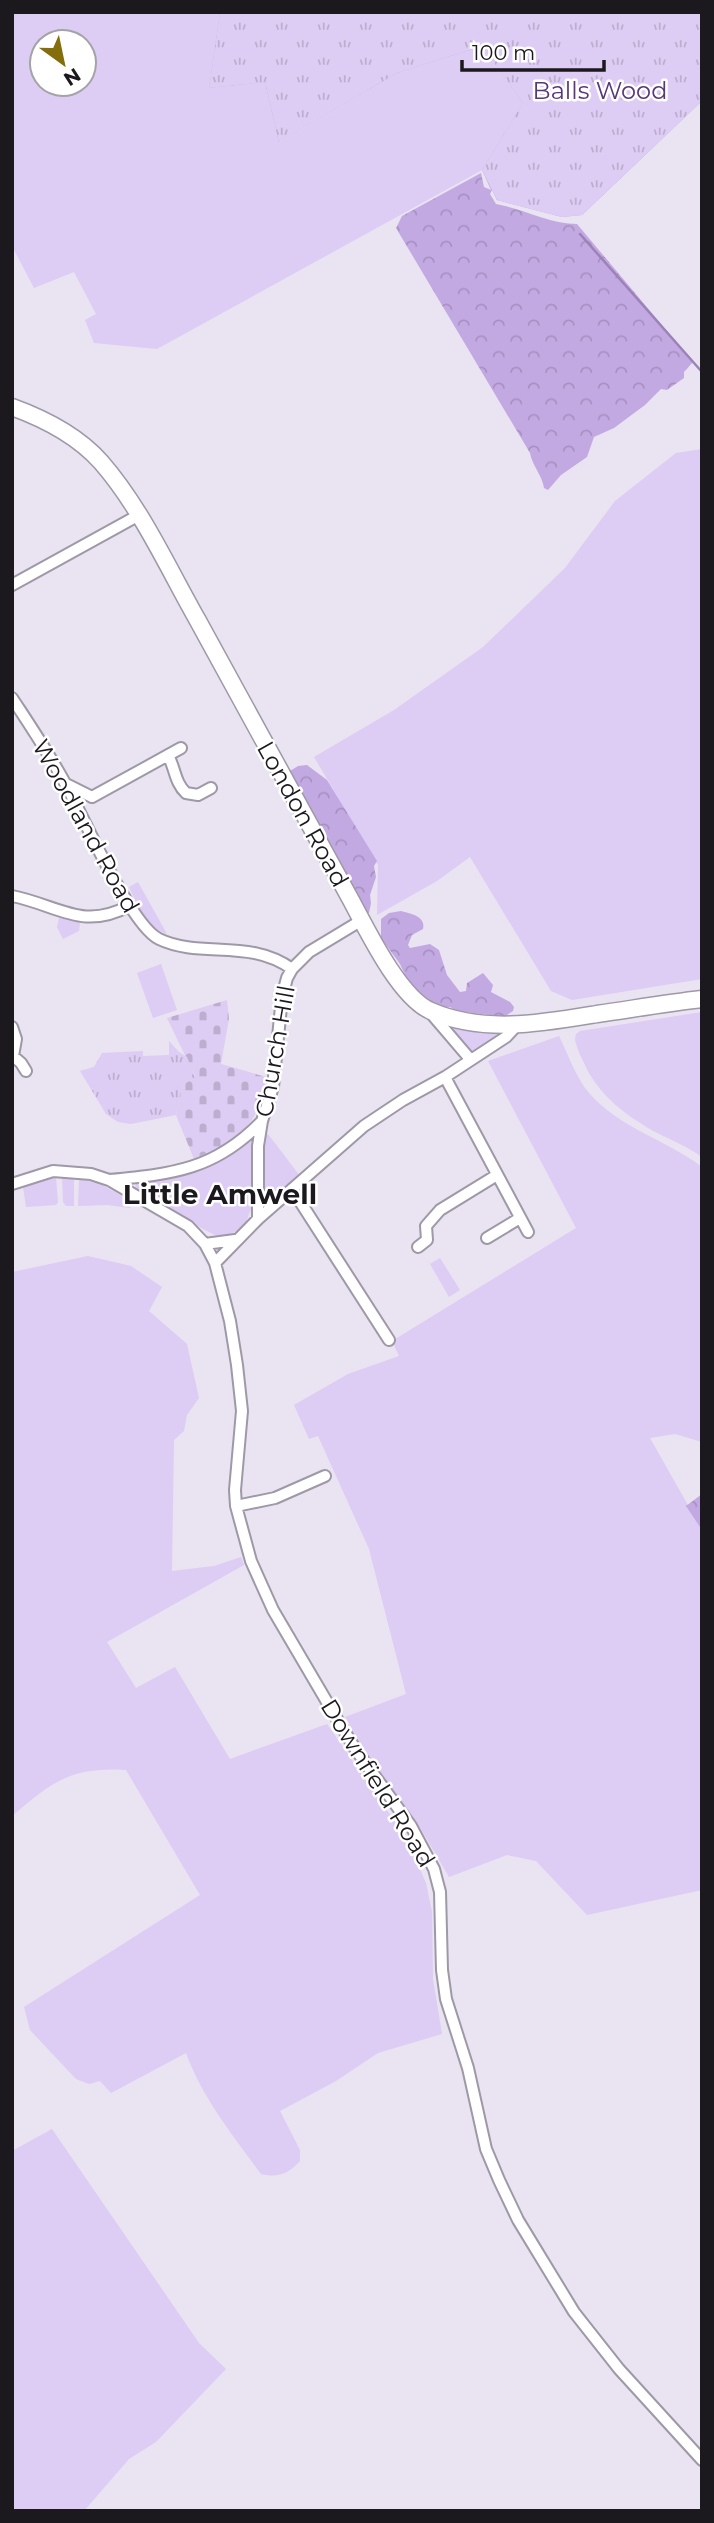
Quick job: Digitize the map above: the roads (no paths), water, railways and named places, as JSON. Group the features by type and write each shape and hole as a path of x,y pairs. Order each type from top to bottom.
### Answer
{"main road":[{"name":"London Road","path":"12,407 58,427 83,444 101,461 139,515 362,920 402,986 417,1003 429,1011 476,1023 518,1024 702,999"}],"street":[{"path":"12,585 139,515"},
{"name":"Woodland Road","path":"12,698 66,784 129,905 144,928 155,937 176,945 260,953 277,959 292,969"},
{"path":"92,797 181,748"},
{"path":"168,755 178,783 186,793 198,795 211,788"},
{"path":"66,784 92,797"},
{"path":"87,825 92,797"},
{"path":"12,896 86,918 108,915 129,905"},
{"name":"Church Hill","path":"258,1219 258,1146 262,1121 273,1087 282,997 292,969 309,953 362,920"},
{"path":"429,1011 470,1059"},
{"path":"215,1263 235,1240 364,1126 506,1037 518,1024"},
{"path":"12,1027 16,1039 12,1057 21,1063 26,1071"},
{"path":"445,1077 528,1232"},
{"path":"109,1180 180,1172 201,1164 243,1139 262,1121"},
{"path":"12,1184 59,1170 91,1174 109,1180 188,1226 205,1244 235,1240"},
{"path":"418,1248 428,1240 426,1226 440,1210 497,1175"},
{"path":"292,1189 389,1340"},
{"path":"487,1238 520,1218"},
{"name":"Downfield Road","path":"205,1244 215,1263 234,1344 242,1411 236,1506 251,1561 272,1610 356,1750 411,1826 434,1869 440,1892 442,1970 446,1999 468,2068 486,2149 503,2190 574,2312 619,2369 702,2460"},
{"path":"236,1506 275,1498 325,1476"}],"waterway":[{"path":"580,234 702,372"}],"district":[{"name":"Little Amwell","path":"220,1194"}],"park label":[{"name":"Balls Wood","path":"600,90"}]}
